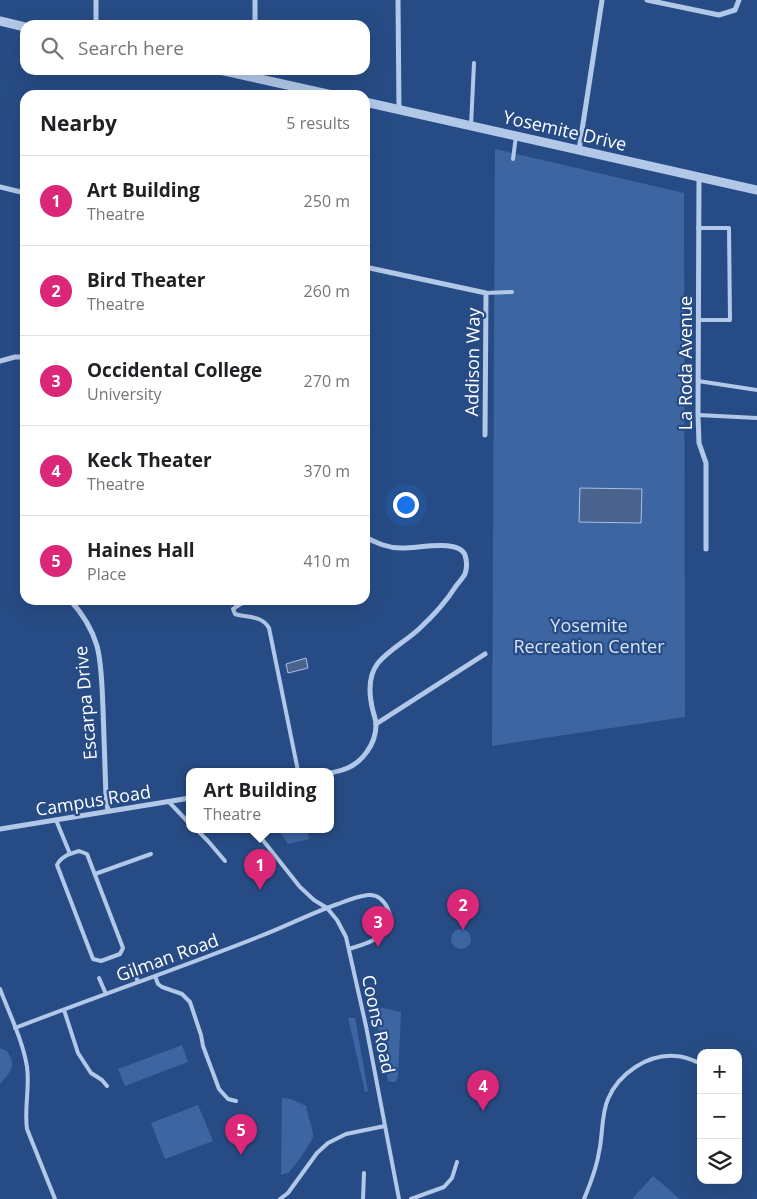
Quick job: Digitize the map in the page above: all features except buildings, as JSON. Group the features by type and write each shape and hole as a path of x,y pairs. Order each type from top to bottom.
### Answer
{"street":[{"path":"96,0 96,20"},
{"path":"255,0 255,20"},
{"path":"398,0 399,110"},
{"path":"579,150 602,0"},
{"path":"647,0 719,15 735,10 739,0"},
{"path":"0,21 20,26"},
{"path":"258,75 312,90"},
{"name":"Yosemite Drive","path":"370,103 757,190"},
{"name":"La Roda Avenue","path":"699,176 698,415 699,442 706,463 706,549"},
{"path":"0,187 20,192"},
{"name":"Addison Way","path":"370,268 486,293 484,435"},
{"path":"0,361 20,357"},
{"path":"334,771 345,769 358,762 372,744 376,724 370,698 370,685 372,675 378,664 386,655 418,630 445,603 464,574 467,564 465,554 458,547 448,545 401,548 382,546 370,540"},
{"name":"Escarpa Drive","path":"74,605 83,616 96,646 102,692 108,812"},
{"path":"376,724 485,654"},
{"name":"Campus Road","path":"0,829 186,799"}],"lane":[{"path":"471,126 474,62"},
{"path":"513,159 516,136"},
{"path":"698,228 729,228 730,320 699,320"},
{"path":"486,293 512,292"},
{"path":"698,381 757,390"},
{"path":"698,415 757,418"},
{"path":"239,605 233,609 235,614 260,619 266,622 269,628 297,768"},
{"path":"169,802 186,820"},
{"path":"56,820 70,854"},
{"path":"200,833 225,861"},
{"name":"Coons Road","path":"257,833 300,887 314,900 327,908 337,920 346,937 366,1026 399,1199"},
{"path":"79,851 87,854 123,948 120,954 101,961 93,959 58,866 60,859 70,854 79,851"},
{"path":"95,874 151,854"},
{"name":"Gilman Road","path":"15,1028 264,935 327,908 358,897 378,896 385,903 389,911 390,921 387,929 382,936 373,942 350,949"},
{"path":"132,965 138,982"},
{"path":"155,976 158,984 162,987 182,994 190,1002 203,1046 219,1089 228,1099 236,1101"},
{"path":"99,978 106,994"},
{"path":"0,989 25,1057 27,1069 26,1119 28,1129 55,1199"},
{"path":"64,1010 78,1053 91,1072 108,1086"},
{"path":"584,1199 599,1152 607,1100 613,1089 624,1076 647,1060 674,1056 697,1062"},
{"path":"280,1199 288,1194 317,1153 328,1143 346,1134 385,1126"},
{"path":"411,1199 444,1187 452,1178 457,1162"},
{"path":"363,1199 364,1173"}],"green space":[{"name":"Yosemite Recreation Center","path":"495,149 684,193 685,717 492,746"},
{"path":"281,833 308,833 309,839 288,844"},
{"path":"461,929 468,932 471,939 468,946 461,949 454,946 451,939 454,932"},
{"path":"374,1006 401,1012 398,1078 395,1082 388,1081"},
{"path":"348,1018 355,1018 368,1091 365,1092"},
{"path":"182,1045 188,1062 125,1086 118,1069"},
{"path":"0,1048 7,1051 12,1065 10,1072 0,1084"},
{"path":"282,1098 291,1099 306,1106 313,1137 290,1171 281,1175"},
{"path":"198,1105 213,1141 165,1159 151,1123"},
{"path":"653,1176 680,1199 632,1199"}],"shaded area":[{"path":"580,488 642,489 641,523 579,522"},
{"path":"306,658 308,668 288,673 286,664"}],"place":[{"name":"Art Building","path":"260,890"},
{"name":"Bird Theater","path":"463,930"},
{"name":"Occidental College","path":"378,947"},
{"name":"Keck Theater","path":"483,1111"},
{"name":"Haines Hall","path":"241,1155"}]}
